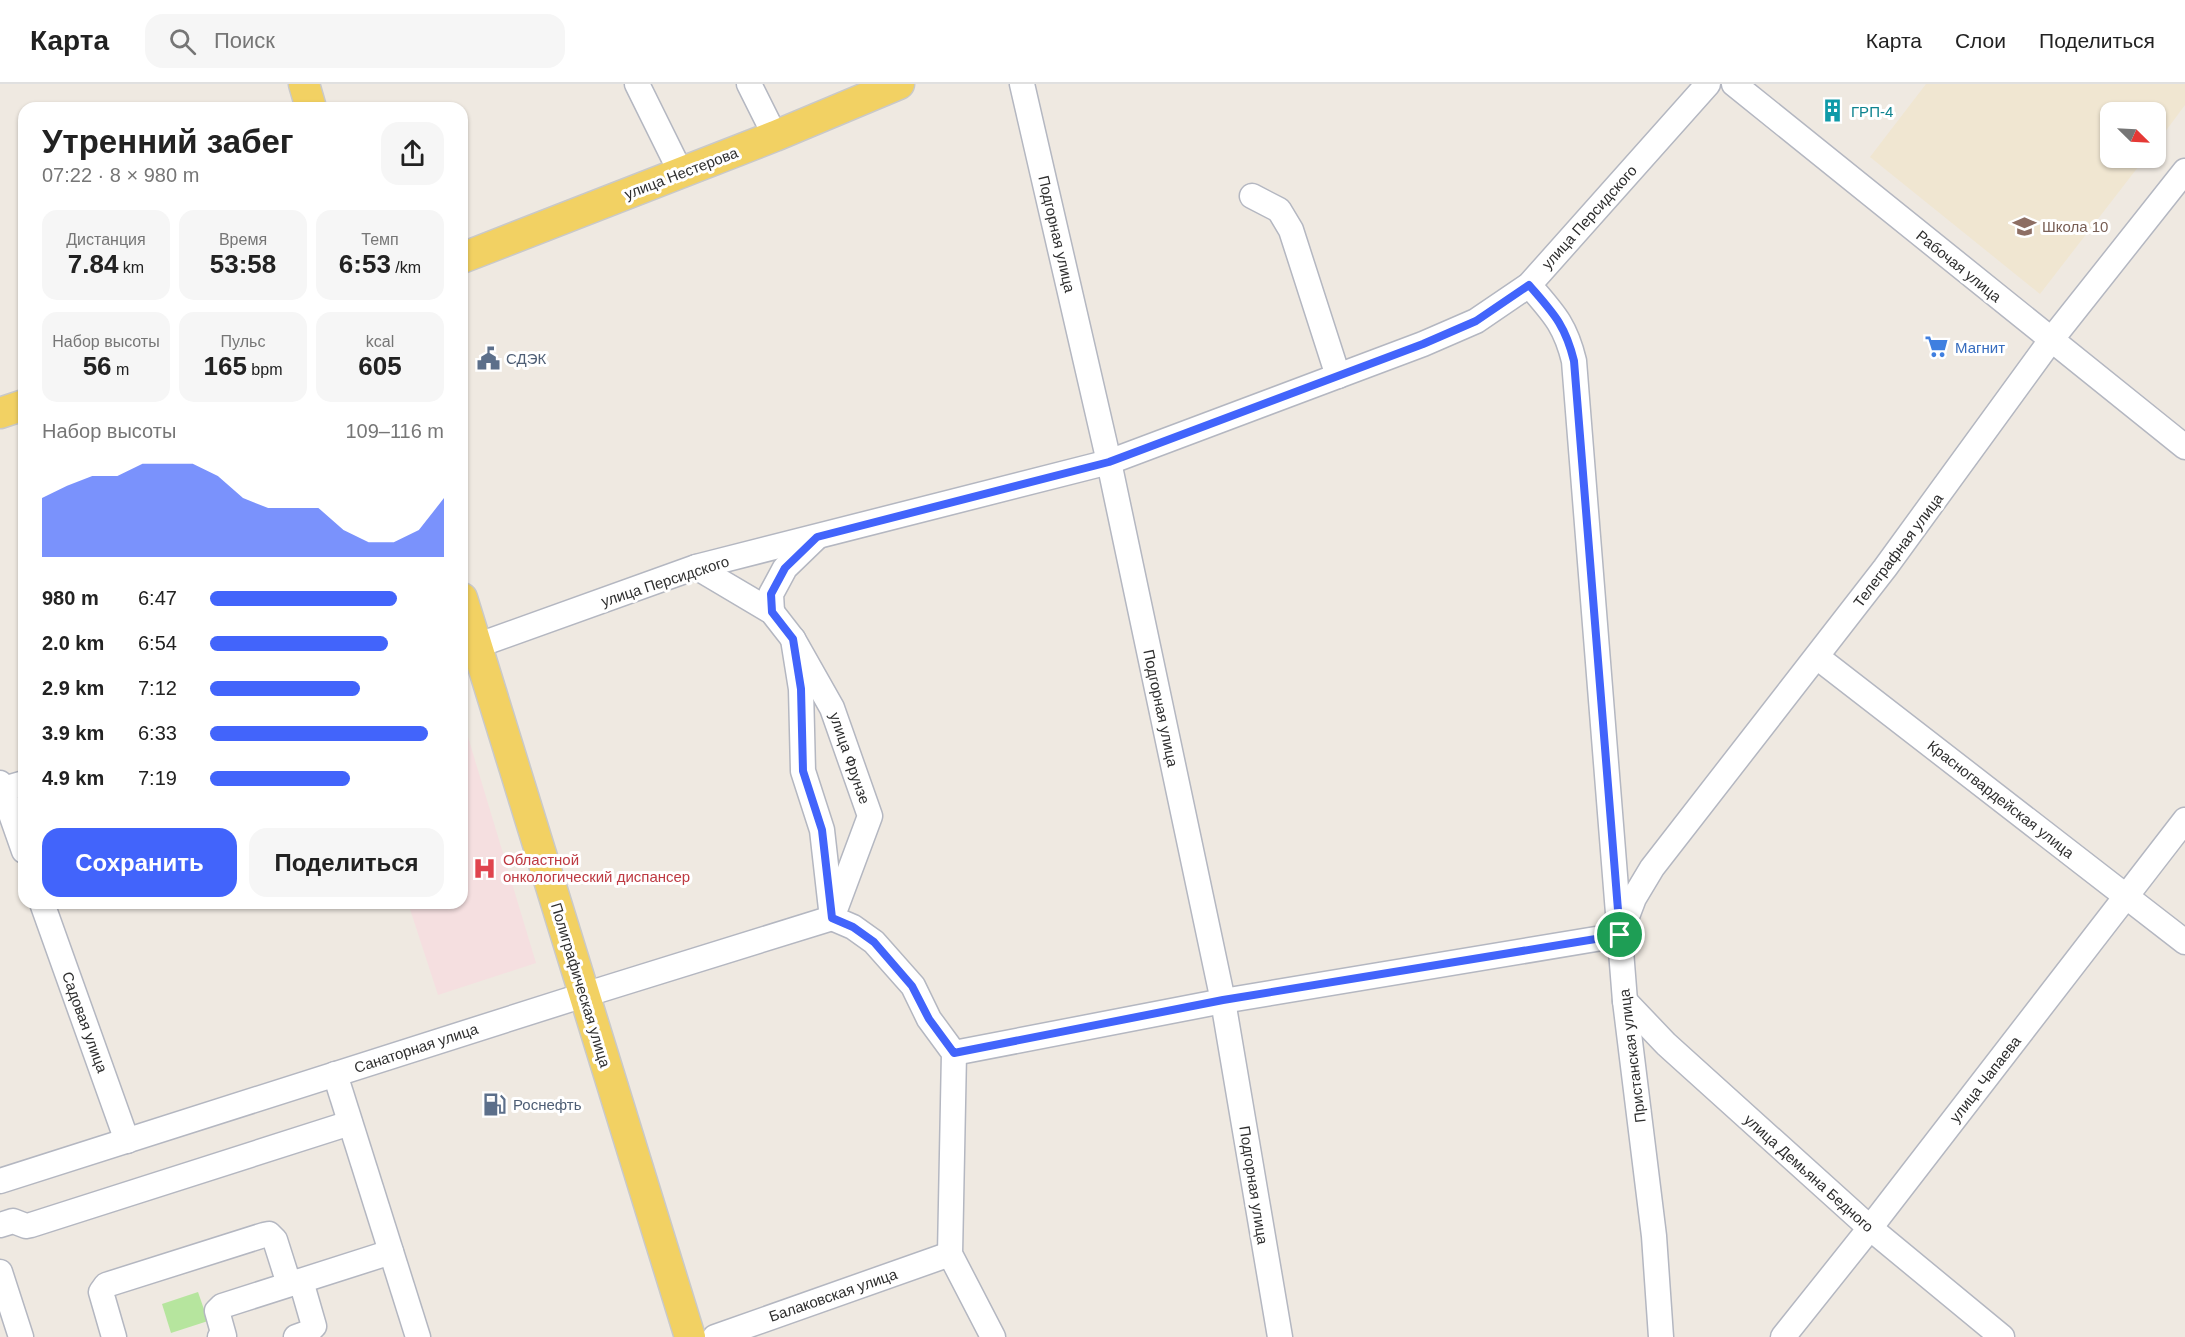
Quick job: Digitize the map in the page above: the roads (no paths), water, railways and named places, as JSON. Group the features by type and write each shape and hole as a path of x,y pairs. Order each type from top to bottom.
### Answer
{"main road":[{"path":"304,84 310,102"},
{"name":"улица Нестерова","path":"468,256 775,136 899,84"},
{"path":"0,413 18,407"},
{"name":"Полиграфическая улица","path":"470,649 584,995 690,1337"}],"street":[{"path":"637,84 681,173"},
{"path":"749,84 775,136"},
{"name":"Подгорная улица","path":"1022,84 1109,462 1223,1000 1280,1337"},
{"name":"улица Персидского","path":"470,649 696,567 1109,462 1423,344 1476,321 1529,285 1708,84"},
{"name":"Рабочая улица","path":"1734,84 2185,447"},
{"name":"Телеграфная улица","path":"1620,935 1634,898 1652,868 1886,568 2051,340 2185,171"},
{"path":"1252,196 1279,210 1291,230 1338,376"},
{"name":"Пристанская улица","path":"1529,285 1560,322 1574,361 1625,1001 1654,1236 1661,1337"},
{"path":"772,612 771,594 785,568 817,537"},
{"name":"улица Фрунзе","path":"696,567 772,612 793,639 832,708 870,816 832,918"},
{"path":"793,639 801,689 803,771 822,830 832,918 853,927 874,942 912,986 929,1019 954,1053 950,1254 993,1337"},
{"name":"Красногвардейская улица","path":"1817,657 2185,942"},
{"path":"7,786 18,828"},
{"name":"улица Чапаева","path":"1783,1337 2185,820"},
{"name":"Садовая улица","path":"44,909 127,1140"},
{"name":"Санаторная улица","path":"0,1181 832,918"},
{"path":"954,1053 1223,1000 1620,935"},
{"name":"улица Демьяна Бедного","path":"1625,1001 1666,1044 1870,1228 2002,1337"},
{"path":"335,1074 418,1337"},
{"path":"0,1225 13,1221 31,1225 350,1123"},
{"path":"114,1337 101,1292 106,1285 269,1234 275,1240 314,1326 307,1334 296,1337"},
{"path":"223,1337 218,1316 219,1308 391,1252"},
{"name":"Балаковская улица","path":"715,1337 950,1254"},
{"path":"0,1272 21,1337"}],"place":[{"name":"ГРП-4","path":"1833,111"},
{"name":"Школа 10","path":"2024,226"},
{"name":"Магнит","path":"1937,347"},
{"name":"СДЭК","path":"488,358"},
{"name":"Областной онкологический диспансер","path":"485,868"},
{"name":"Роснефть","path":"495,1104"}]}
